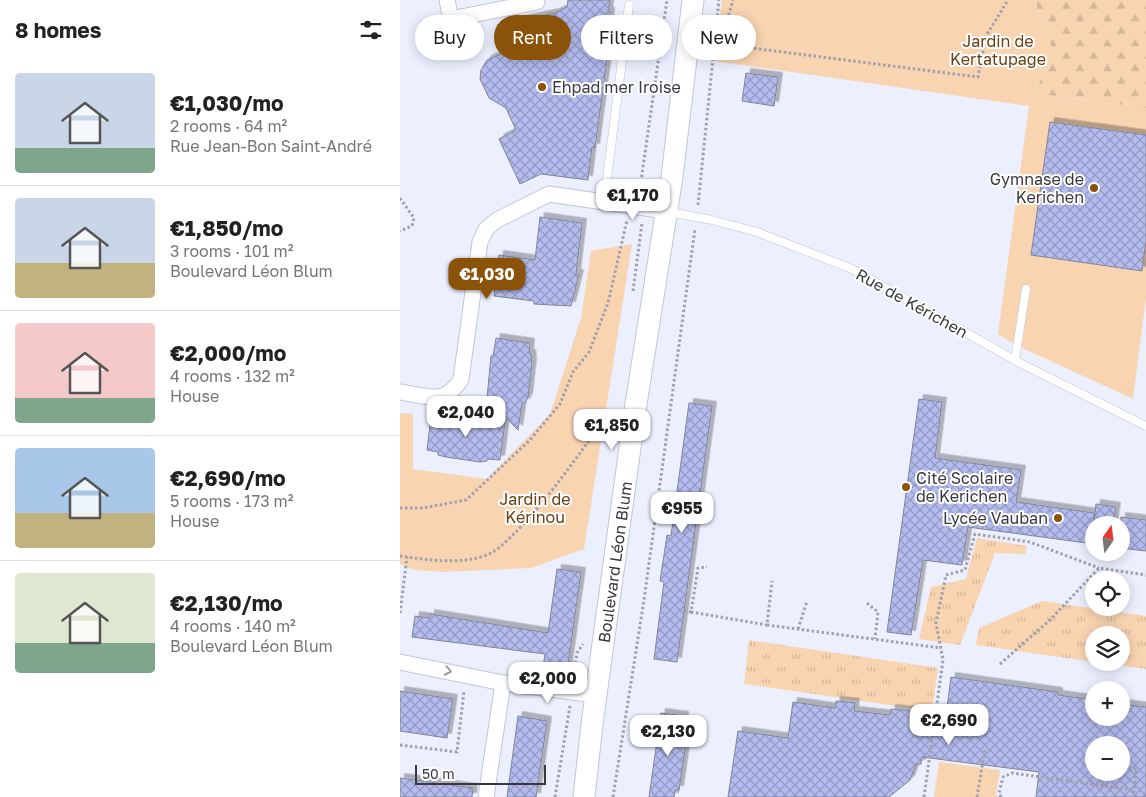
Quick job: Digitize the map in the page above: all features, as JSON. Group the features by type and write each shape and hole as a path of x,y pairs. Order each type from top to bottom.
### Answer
{"main road":[{"name":"Boulevard Léon Blum","path":"691,15 693,0"},
{"name":"Boulevard Léon Blum","path":"584,797 636,404 666,211 686,60"}],"street":[{"path":"447,0 451,19 537,2"},
{"path":"400,392 441,398 454,391 461,379 480,242 486,229 497,220 549,194 666,211"},
{"path":"400,662 503,683 596,695"},
{"path":"486,797 503,683"}],"lane":[{"path":"604,202 629,5"},
{"name":"Rue de Kérichen","path":"666,211 756,232 852,269 1016,360 1146,426"},
{"path":"1016,360 1026,289"}],"path":[{"path":"400,508 423,508 466,500 522,448 560,404 573,372 589,352 608,303 623,228 638,207 667,0"},
{"path":"717,15 719,0"},
{"path":"729,15 734,0"},
{"path":"756,49 978,77 986,36 1008,0"},
{"path":"613,797 644,600 697,217 712,60"},
{"path":"400,198 414,218 412,226 400,231"},
{"path":"400,556 446,561 466,560 488,555 502,546 551,494 609,413 636,404"},
{"path":"924,797 943,660 936,623 946,575 965,570 974,534 1030,542 1100,568 1146,575"},
{"path":"400,613 407,557"},
{"path":"691,612 698,568 707,567"},
{"path":"1000,664 1050,620 1100,568"},
{"path":"767,625 772,581"},
{"path":"798,629 807,601"},
{"path":"867,603 878,612 875,639"},
{"path":"684,611 767,625 941,648"},
{"path":"400,744 457,752 466,675"},
{"path":"554,797 570,705"},
{"path":"977,797 985,749"},
{"path":"1130,768 1137,769 1133,797"},
{"path":"1001,797 999,793 1003,777 1012,773 1134,790"}],"green space":[{"name":"Jardin de Kertatupage","path":"722,0 1034,0 1053,51 1029,105 1047,95 1146,108 1146,298 1133,399 1018,346 998,334 1029,106 714,61 756,60 756,15 720,15"},
{"path":"1034,0 1146,0 1146,108 1048,95 1029,106 1053,51"},
{"name":"Jardin de Kérinou","path":"632,244 584,549 531,568 444,572 415,570 400,564 400,413 413,414 413,469 487,479 550,414 581,318 591,251"},
{"path":"977,538 1027,546 1025,554 995,553 960,645 919,639 931,587 966,579"},
{"path":"1042,601 1085,607 1085,616 1130,616 1130,614 1146,616 1146,669 1130,667 1130,626 1085,626 1085,661 976,645 979,628"},
{"path":"749,640 938,668 932,711 744,684"},
{"path":"939,762 1000,770 997,797 934,797"}],"building":[{"name":"Ehpad mer Iroise","path":"568,0 610,0 608,11 610,15 581,15 581,60 607,60 595,148 592,147 588,180 541,174 520,184 499,139 516,130 506,108 489,98 480,79 481,70 487,60 494,57 494,60 571,60 571,15 545,15 567,7"},
{"path":"746,73 778,77 774,106 742,101"},
{"name":"Gymnase de Kerichen","path":"1050,122 1146,135 1146,240 1142,271 1031,255"},
{"path":"540,217 582,223 576,274 579,274 571,306 534,304 534,301 494,296 499,255 535,260"},
{"path":"496,338 530,343 529,354 531,354 532,362 528,397 525,403 522,403 518,430 487,398 491,356 493,356"},
{"name":"Lycée Vauban","path":"919,399 942,402 935,458 1021,470 1016,502 1094,513 1094,516 1085,516 1085,543 968,527 962,565 923,560 911,635 887,632"},
{"path":"689,403 712,406 677,662 654,659 664,582 660,581 667,535 671,536"},
{"path":"451,416 505,422 500,460 488,459 487,461 480,462 446,457 438,455 438,452 427,450 431,417 449,419"},
{"name":"Lycée Vauban","path":"1096,504 1116,507 1114,516 1095,516"},
{"path":"1130,518 1146,520 1146,551 1130,549"},
{"path":"557,569 581,572 567,672 543,668 545,654 412,637 415,616 430,618 430,614 548,633"},
{"path":"951,677 1058,692 1058,695 1085,699 1085,726 1130,726 1130,705 1146,707 1146,797 1036,797 1039,772 922,757 921,764 916,764 910,780 889,797 728,797 738,731 788,738 793,702 835,708 836,701 855,703 854,711 890,715 891,709 910,711 909,718 945,723"},
{"path":"400,691 453,699 447,738 400,731"},
{"path":"661,713 684,716 682,735 687,735 679,790 675,790 674,797 649,797"},
{"path":"518,716 547,721 536,797 507,797"},
{"path":"400,778 473,788 472,797 400,797"}],"place":[{"name":"Ehpad mer Iroise","path":"542,87"},
{"name":"Gymnase de Kerichen","path":"1094,188"},
{"name":"Cité Scolaire de Kerichen","path":"906,487"},
{"name":"Lycée Vauban","path":"1058,518"}]}
